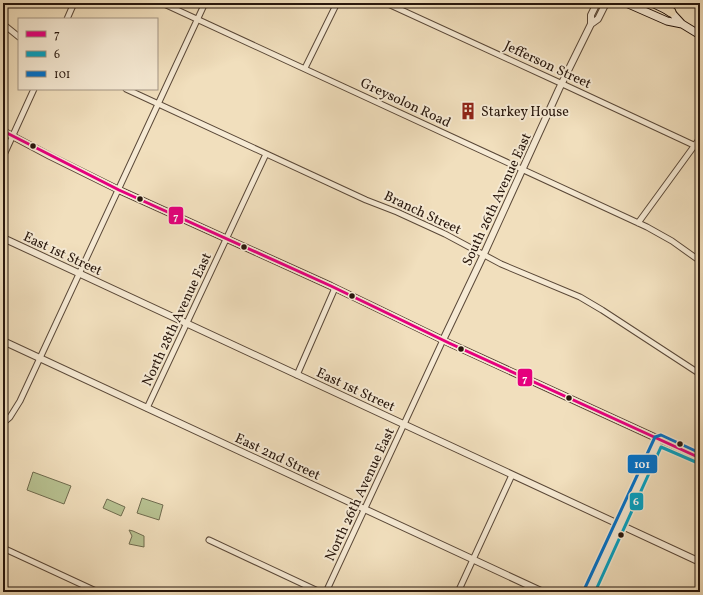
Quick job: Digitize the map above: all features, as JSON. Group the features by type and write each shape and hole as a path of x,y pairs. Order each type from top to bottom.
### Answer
{"highway":[{"path":"658,3 671,12"}],"main road":[{"path":"626,3 667,21 682,24"},
{"path":"652,3 671,12 682,24 700,35"}],"street":[{"path":"66,18 74,3"},
{"name":"Greysolon Road","path":"162,3 638,223 665,237 700,261"},
{"path":"3,423 10,417 20,401 205,3"},
{"path":"305,68 336,3"},
{"name":"Jefferson Street","path":"386,3 700,148"},
{"name":"South 26th Avenue East","path":"591,24 591,15 597,3"},
{"name":"South 26th Avenue East","path":"443,340 484,256 562,83 591,24 598,18 606,3"},
{"path":"3,24 18,36"},
{"path":"3,157 34,90"},
{"name":"Branch Street","path":"128,90 266,154 445,234 484,256 586,301 700,374"},
{"path":"3,131 12,137 119,190 335,288 443,340 700,458"},
{"path":"638,223 700,138"},
{"name":"North 28th Avenue East","path":"148,408 266,154"},
{"name":"East 1st Street","path":"3,238 700,562"},
{"path":"297,375 335,288"},
{"name":"North 26th Avenue East","path":"326,592 443,340"},
{"name":"East 2nd Street","path":"3,341 543,592"},
{"path":"589,592 659,440"},
{"path":"458,592 512,475"},
{"path":"209,540 320,592"},
{"path":"3,548 98,592"}],"green space":[{"path":"33,472 71,486 64,504 27,490"},
{"path":"142,498 163,505 159,520 137,513"},
{"path":"107,499 125,507 121,516 103,508"},
{"path":"129,530 144,536 144,547 129,544 132,536"}],"transit line":[{"name":"7","path":"3,131 119,190 331,286 449,343 700,458"},
{"name":"101","path":"584,590 655,437 661,435 700,453"},
{"name":"6","path":"595,592 661,447 698,463"}],"place":[{"name":"Starkey House","path":"468,111"}]}
